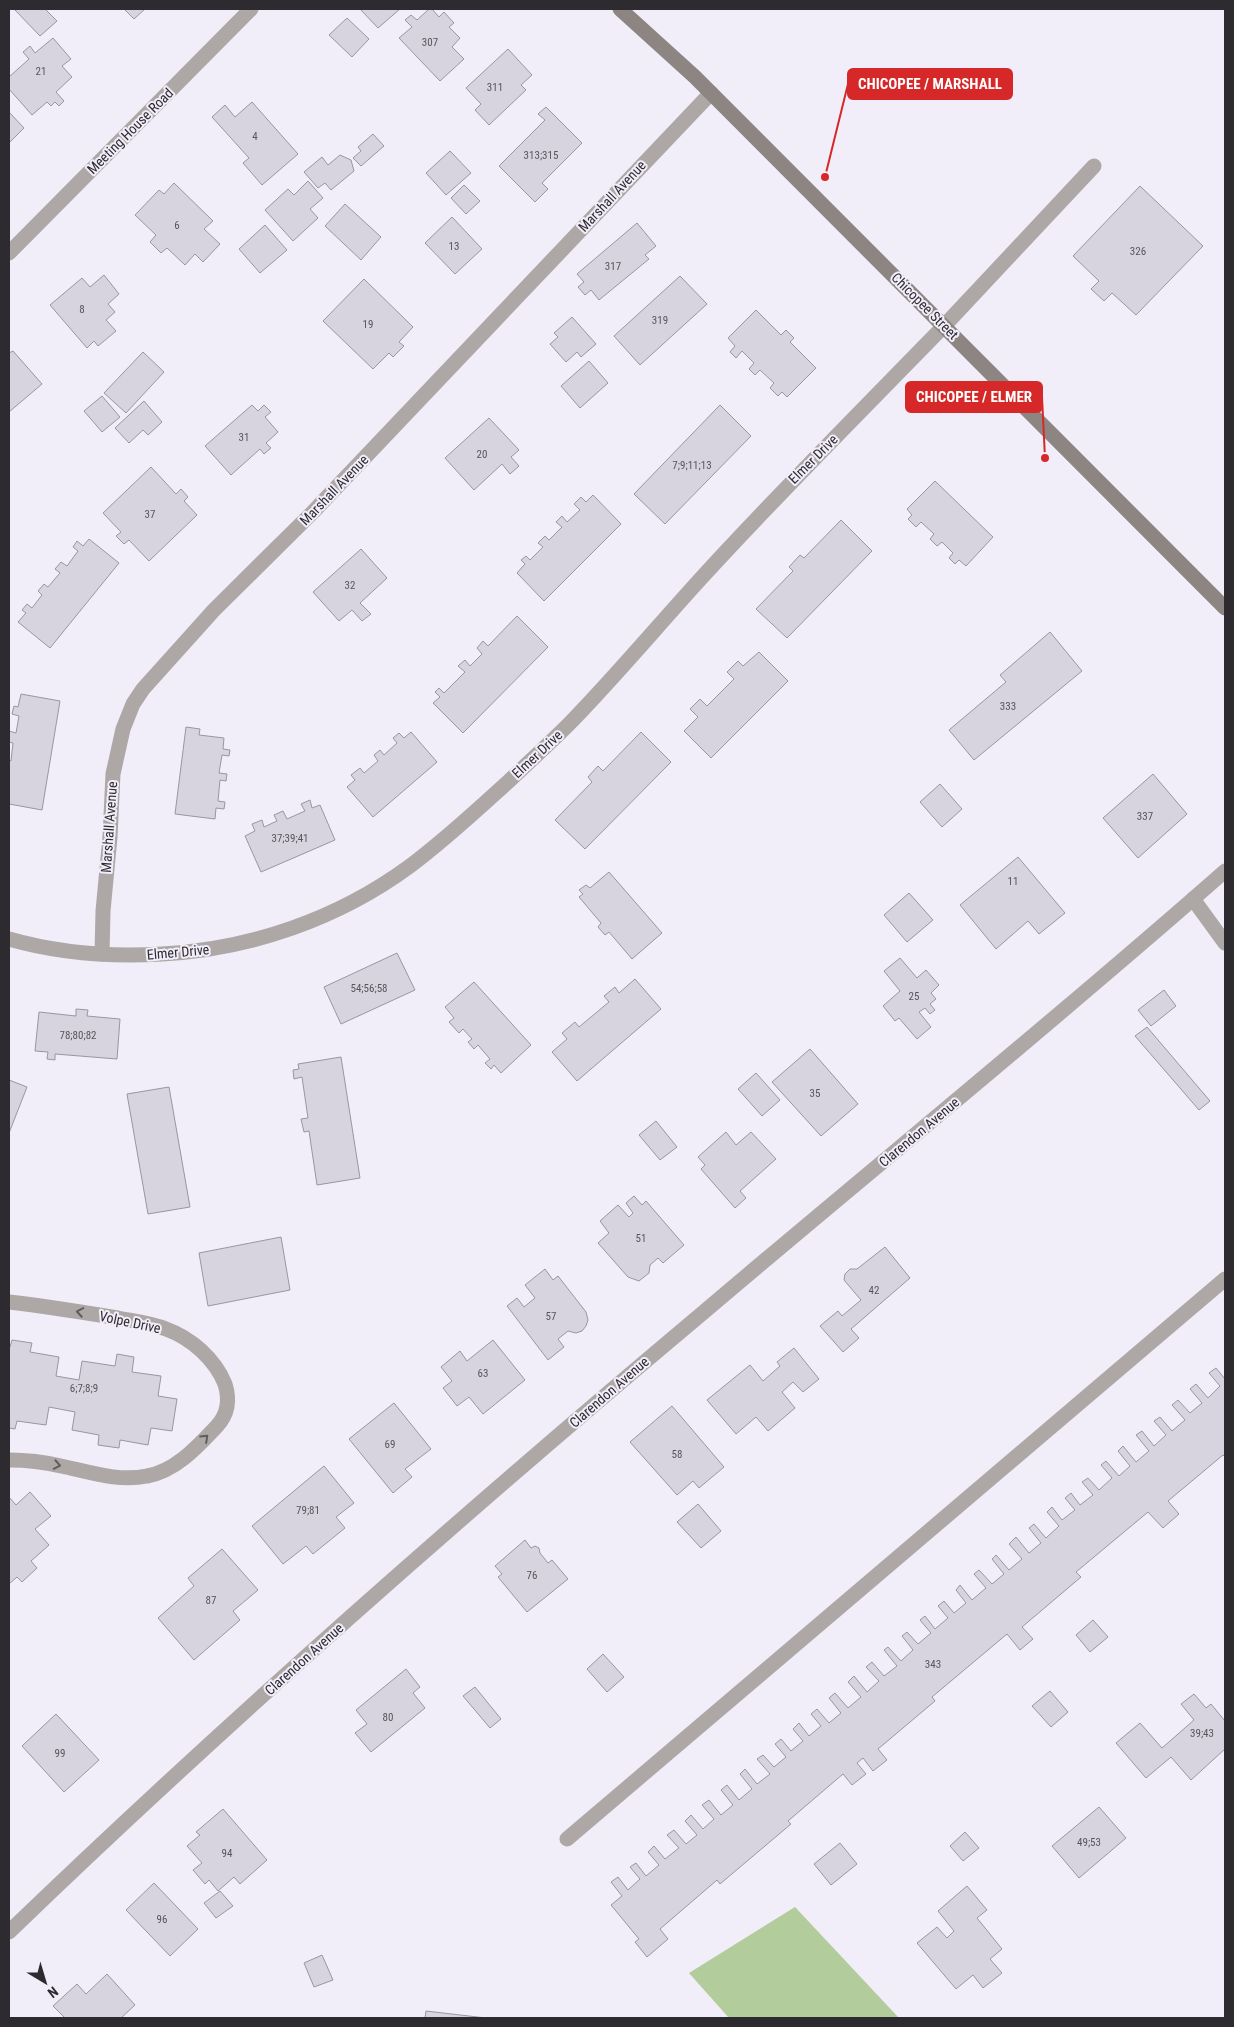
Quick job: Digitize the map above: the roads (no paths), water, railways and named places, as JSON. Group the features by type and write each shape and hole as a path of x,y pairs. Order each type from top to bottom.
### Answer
{"main road":[{"name":"Chicopee Street","path":"620,9 710,92 1225,608"}],"street":[{"name":"Meeting House Road","path":"9,253 251,9"},
{"name":"Marshall Avenue","path":"102,954 103,911 110,838 113,774 122,729 133,704 143,689 214,610 358,465 710,92"},
{"name":"Elmer Drive","path":"9,938 60,950 102,954 186,953 224,947 300,926 328,914 355,901 409,867 460,826 570,722 775,497 944,326 1094,166"},
{"name":"Clarendon Avenue","path":"9,1932 205,1748 457,1523 701,1314 986,1076 1225,871"},
{"path":"1193,899 1225,942"},
{"path":"567,1839 1225,1279"},
{"name":"Volpe Drive","path":"9,1302 69,1310 166,1328 194,1344 209,1360 222,1378 226,1388 228,1409 222,1421 189,1454 175,1465 154,1475 117,1477 34,1461 9,1460"}],"place":[{"name":"CHICOPEE / MARSHALL","path":"825,177"},
{"name":"CHICOPEE / ELMER","path":"1045,458"}]}
